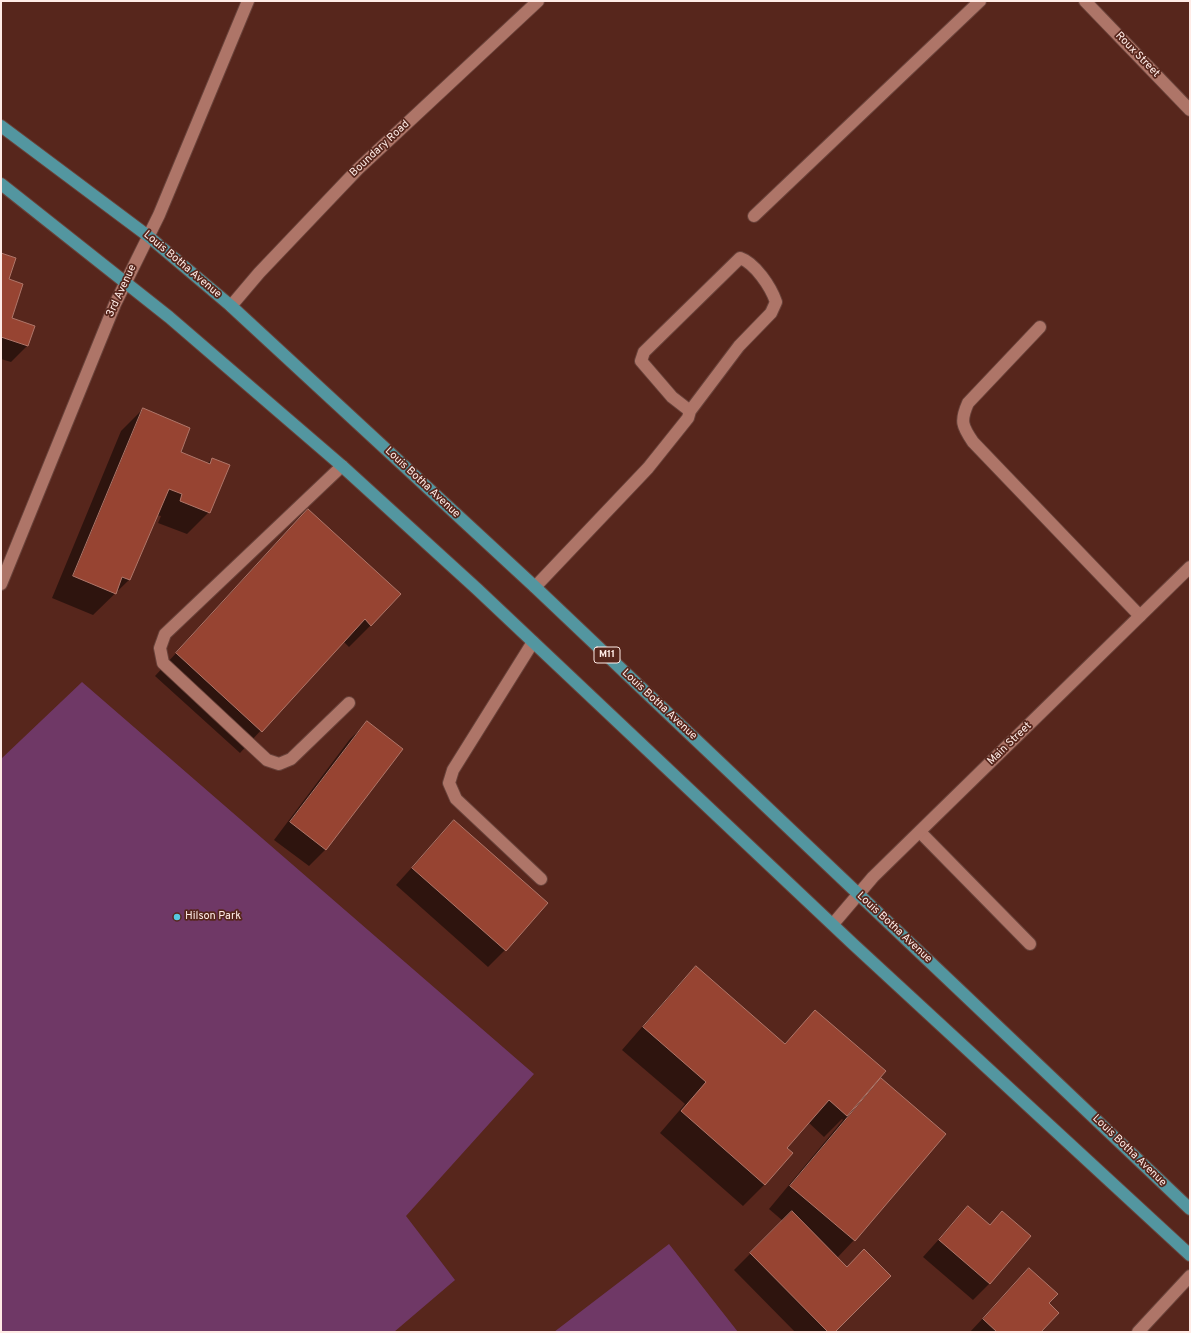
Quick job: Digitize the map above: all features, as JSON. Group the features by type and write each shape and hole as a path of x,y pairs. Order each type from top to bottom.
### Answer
{"main road":[{"name":"Louis Botha Avenue","path":"1,126 148,236 231,306 535,587 1190,1209"},
{"path":"1,184 169,317 342,466 533,642 833,924 1190,1255"}],"street":[{"name":"3rd Avenue","path":"1,584 125,283 159,215 248,1"},
{"name":"Boundary Road","path":"231,306 258,273 358,169 538,1"},
{"path":"754,216 980,1"},
{"name":"Roux Street","path":"1085,1 1190,110"},
{"path":"535,587 648,468 678,432 690,411 739,346 771,313 776,302 773,292 748,260 740,258 644,352 641,361 672,397 690,411"},
{"path":"1040,326 968,403 962,416 964,429 973,442 1140,616"},
{"path":"342,466 165,634 160,648 163,663 268,760 279,764 291,759 349,703"},
{"name":"Main Street","path":"833,924 858,894 920,832 1190,567"},
{"path":"533,642 453,770 450,783 456,799 540,879"},
{"path":"920,832 1030,944"},
{"path":"1138,1332 1190,1276"}],"shaded area":[{"name":"Hilson Park","path":"82,682 534,1074 406,1216 455,1280 394,1332 1,1332 1,759"},
{"path":"669,1244 738,1332 554,1332"}],"building":[{"path":"1,253 16,258 9,279 23,284 12,318 35,326 28,346 1,337"},
{"path":"143,408 190,428 181,452 210,464 212,458 230,465 210,513 180,501 182,494 169,489 130,580 122,577 116,594 73,576"},
{"path":"308,509 401,594 371,626 365,619 262,732 176,653"},
{"path":"367,721 403,749 326,850 290,822"},
{"path":"454,820 548,903 506,951 412,868"},
{"path":"696,966 785,1044 815,1010 886,1071 847,1116 829,1100 787,1148 793,1153 765,1185 681,1111 706,1082 643,1027"},
{"path":"881,1078 946,1134 855,1241 790,1186"},
{"path":"968,1206 990,1225 1002,1211 1031,1236 990,1284 939,1240"},
{"path":"792,1211 847,1267 864,1249 891,1276 835,1332 828,1332 750,1253"},
{"path":"1029,1268 1058,1294 1049,1303 1059,1313 1041,1332 997,1332 983,1319"}],"place":[{"name":"Hilson Park","path":"177,917"}]}
